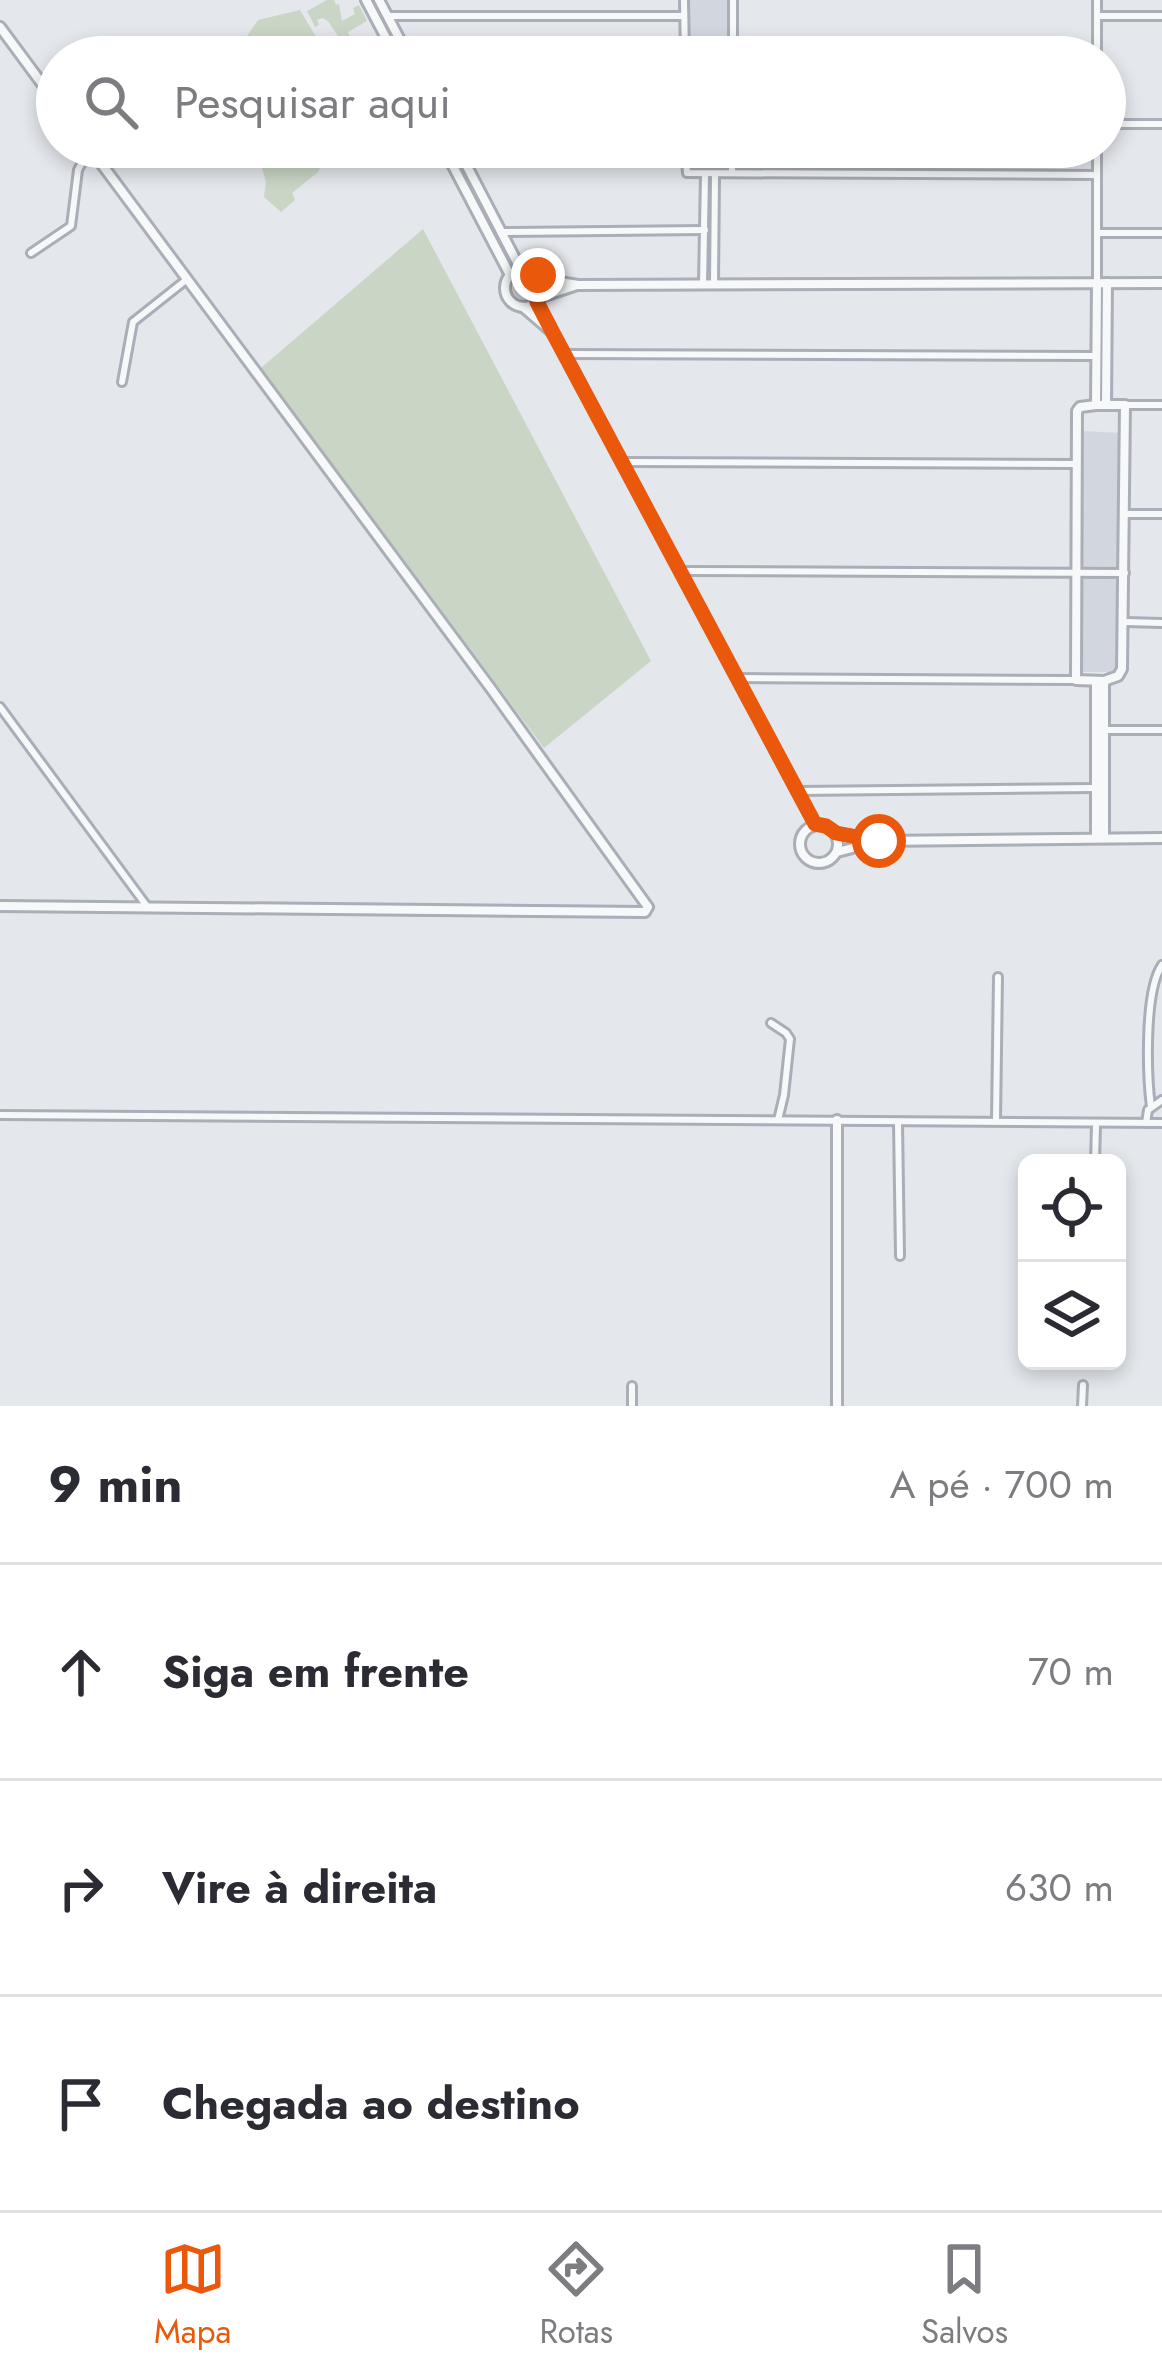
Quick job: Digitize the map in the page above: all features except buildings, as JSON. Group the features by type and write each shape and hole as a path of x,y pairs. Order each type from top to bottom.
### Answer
{"street":[{"path":"366,0 395,36"},
{"path":"379,0 390,36"},
{"path":"684,0 684,36"},
{"path":"733,0 733,36"},
{"path":"1097,0 1097,36"},
{"path":"387,23 684,16"},
{"path":"1097,16 1162,16"},
{"path":"0,27 36,76"},
{"path":"1126,124 1162,124"},
{"path":"31,253 71,226 79,168"},
{"path":"0,906 645,912 648,907 105,168"},
{"path":"454,168 511,275 506,292 512,303 553,333"},
{"path":"468,168 521,270"},
{"path":"686,168 686,173 705,174 1097,175"},
{"path":"732,168 732,173"},
{"path":"1097,168 1101,405"},
{"path":"703,284 705,174"},
{"path":"714,285 715,174"},
{"path":"502,232 705,230"},
{"path":"1097,233 1162,233"},
{"path":"511,275 532,271 541,279 578,284 1162,284"},
{"path":"541,279 539,300 553,333 815,824"},
{"path":"122,382 133,322 186,280"},
{"path":"1101,405 1096,356 1102,283"},
{"path":"523,308 578,284"},
{"path":"565,354 1096,356"},
{"path":"1076,680 1077,411 1101,405 1162,405"},
{"path":"737,678 1100,681 1118,676 1125,622 1125,405"},
{"path":"622,462 1076,464"},
{"path":"1126,514 1162,514"},
{"path":"681,571 1125,573"},
{"path":"1125,622 1162,622"},
{"path":"1100,681 1100,838"},
{"path":"0,707 146,905"},
{"path":"1100,730 1162,730"},
{"path":"1100,730 1095,788 1100,838"},
{"path":"796,790 1095,788"},
{"path":"815,824 879,841 1162,838"},
{"path":"815,824 801,836 802,854 817,863 829,861 837,852 879,841"},
{"path":"836,833 837,852"},
{"path":"1146,1123 1154,981 1162,965"},
{"path":"996,1121 998,976"},
{"path":"772,1023 790,1039 778,1120"},
{"path":"1150,1107 1162,1100"},
{"path":"0,1115 1162,1124"},
{"path":"837,1120 837,1406"},
{"path":"898,1120 900,1256"},
{"path":"1095,1154 1096,1124"},
{"path":"1082,1406 1083,1385"},
{"path":"632,1386 632,1406"}],"shaded area":[{"path":"690,0 728,0 727,36 690,36"},
{"path":"1083,431 1122,433 1117,672 1081,672"}],"green space":[{"path":"334,0 342,21 355,14 353,8 359,5 367,21 348,32 350,36 338,36 323,18 315,27 307,11"},
{"path":"300,10 315,36 247,36 258,20"},
{"path":"262,168 320,168 292,193 295,200 281,212 264,197"},
{"path":"423,229 651,661 544,748 261,368"}],"route":[{"path":"538,275 543,291 537,302 815,824 879,841"}]}
